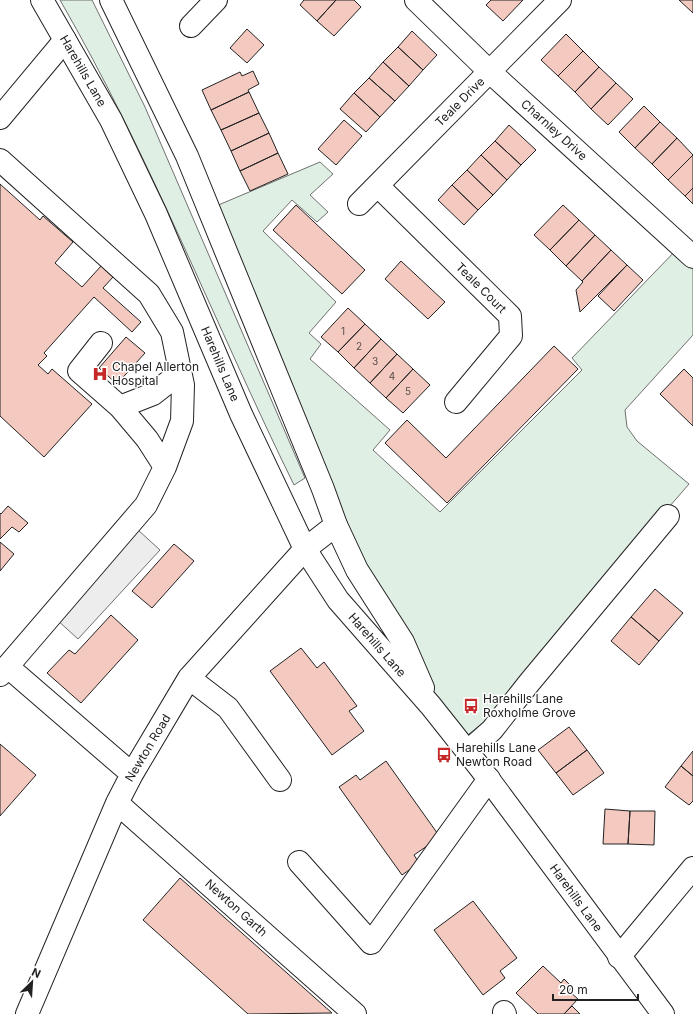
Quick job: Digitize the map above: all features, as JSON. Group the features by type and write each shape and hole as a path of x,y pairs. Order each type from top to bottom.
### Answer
{"street":[{"name":"Harehills Lane","path":"42,0 111,120 156,214 241,414 305,550 338,600 431,706 489,780 619,957 663,1014"},
{"name":"Harehills Lane","path":"111,0 187,156 324,489 336,526 357,570 403,642 431,706"},
{"path":"191,26 216,0"},
{"name":"Charnley Drive","path":"416,0 490,72 693,257"},
{"name":"Teale Drive","path":"359,204 560,0"},
{"path":"0,118 65,40"},
{"path":"0,160 149,294 172,332 183,384 182,421 165,467 146,505 4,671 132,774"},
{"name":"Teale Court","path":"378,186 510,316 511,336 456,402"},
{"path":"101,343 79,371 120,407 147,439 165,467"},
{"path":"120,407 153,394 180,373"},
{"path":"467,752 492,730 538,671 668,516"},
{"name":"Newton Road","path":"27,1014 117,803 132,774 190,678 305,550 336,526"},
{"path":"190,678 228,708 280,780"},
{"path":"299,862 371,943 489,780"},
{"name":"Newton Garth","path":"117,803 355,1014"},
{"path":"619,957 693,868"}],"green space":[{"path":"60,0 92,0 145,107 305,478 294,485 153,180 93,59"},
{"path":"320,162 333,174 310,195 328,212 317,222 292,200 263,231 336,302 309,333 321,344 310,359 390,430 373,450 440,512 582,370 572,358 680,246 693,257 693,335 625,410 627,427 637,441 689,484 564,628 489,718 459,742 357,570 209,209"}],"shaded area":[{"path":"126,519 160,550 78,639 44,608"}],"building":[{"path":"304,0 336,0 317,21 300,5"},
{"path":"336,0 354,0 361,7 334,36 317,21"},
{"path":"491,0 523,0 503,21 486,5"},
{"path":"679,0 693,0 693,13"},
{"path":"247,29 264,45 247,63 230,48"},
{"path":"412,31 437,55 423,70 398,47"},
{"path":"566,34 583,51 558,76 541,60"},
{"path":"398,47 423,70 409,86 383,62"},
{"path":"583,51 599,67 575,92 558,76"},
{"path":"383,62 409,86 395,101 369,78"},
{"path":"599,67 616,83 591,109 575,92"},
{"path":"253,71 259,84 248,90 249,92 211,110 202,90 240,72 242,76"},
{"path":"369,78 395,101 380,117 354,93"},
{"path":"616,83 633,99 608,125 591,109"},
{"path":"249,92 259,113 221,130 211,110"},
{"path":"354,93 380,117 366,132 340,109"},
{"path":"644,106 660,122 635,148 619,132"},
{"path":"259,113 269,133 231,151 221,130"},
{"path":"344,120 362,136 336,165 318,149"},
{"path":"660,122 677,138 652,164 635,148"},
{"path":"509,125 536,150 521,165 495,141"},
{"path":"269,133 278,153 240,171 231,151"},
{"path":"677,138 693,155 668,180 652,164"},
{"path":"495,141 521,165 507,180 481,155"},
{"path":"278,153 288,174 250,191 240,171"},
{"path":"481,155 507,180 493,195 467,170"},
{"path":"693,155 693,188 685,196 668,180"},
{"path":"467,170 493,195 478,210 452,185"},
{"path":"0,184 40,220 43,216 73,242 55,263 82,287 101,266 113,277 103,288 141,322 132,332 94,297 44,353 47,356 38,365 48,374 52,369 92,404 44,457 0,416"},
{"path":"452,185 478,210 464,225 438,200"},
{"path":"693,188 693,204 685,196"},
{"path":"296,205 365,270 342,294 273,230"},
{"path":"563,205 579,220 550,250 534,235"},
{"path":"579,220 595,235 566,266 550,250"},
{"path":"595,235 611,250 582,281 566,266"},
{"path":"611,250 627,265 580,312 576,290 583,282 582,281"},
{"path":"401,261 445,302 428,319 385,279"},
{"path":"627,265 643,280 614,311 598,296"},
{"path":"348,308 365,324 338,352 321,337"},
{"path":"365,324 381,339 354,368 338,352"},
{"path":"126,337 145,353 117,384 99,368"},
{"path":"381,339 397,354 370,383 354,368"},
{"path":"554,346 578,369 447,503 385,443 407,420 446,458"},
{"path":"397,354 413,369 386,398 370,383"},
{"path":"413,369 430,385 403,413 386,398"},
{"path":"684,369 693,378 693,426 660,394"},
{"path":"8,506 28,523 19,532 12,527 0,539 0,513 1,514"},
{"path":"0,542 14,554 0,571"},
{"path":"174,544 194,561 152,608 132,591"},
{"path":"655,589 683,613 659,641 631,617"},
{"path":"111,615 138,640 81,703 47,673 69,650 75,654"},
{"path":"631,617 659,641 639,665 611,641"},
{"path":"301,648 317,668 324,662 357,706 349,711 364,731 332,755 270,671"},
{"path":"569,727 587,750 556,773 538,750"},
{"path":"0,744 36,775 0,816"},
{"path":"587,750 604,773 573,795 556,773"},
{"path":"693,751 693,776 681,766"},
{"path":"386,761 440,837 414,855 419,863 402,875 339,787 356,775 360,780"},
{"path":"681,766 693,776 693,801 689,805 665,787"},
{"path":"605,809 630,811 628,844 603,844"},
{"path":"630,811 655,811 654,845 628,844"},
{"path":"180,878 332,1013 248,1014 143,920"},
{"path":"473,901 517,958 500,971 505,978 483,995 434,930"},
{"path":"543,966 561,983 564,979 572,987 569,991 578,999 564,1014 538,1014 516,993"},
{"path":"572,1006 580,1014 564,1014"}],"place":[{"name":"Chapel Allerton Hospital","path":"100,374"},
{"name":"Harehills Lane Roxholme Grove","path":"471,706"},
{"name":"Harehills Lane Newton Road","path":"444,755"}]}
